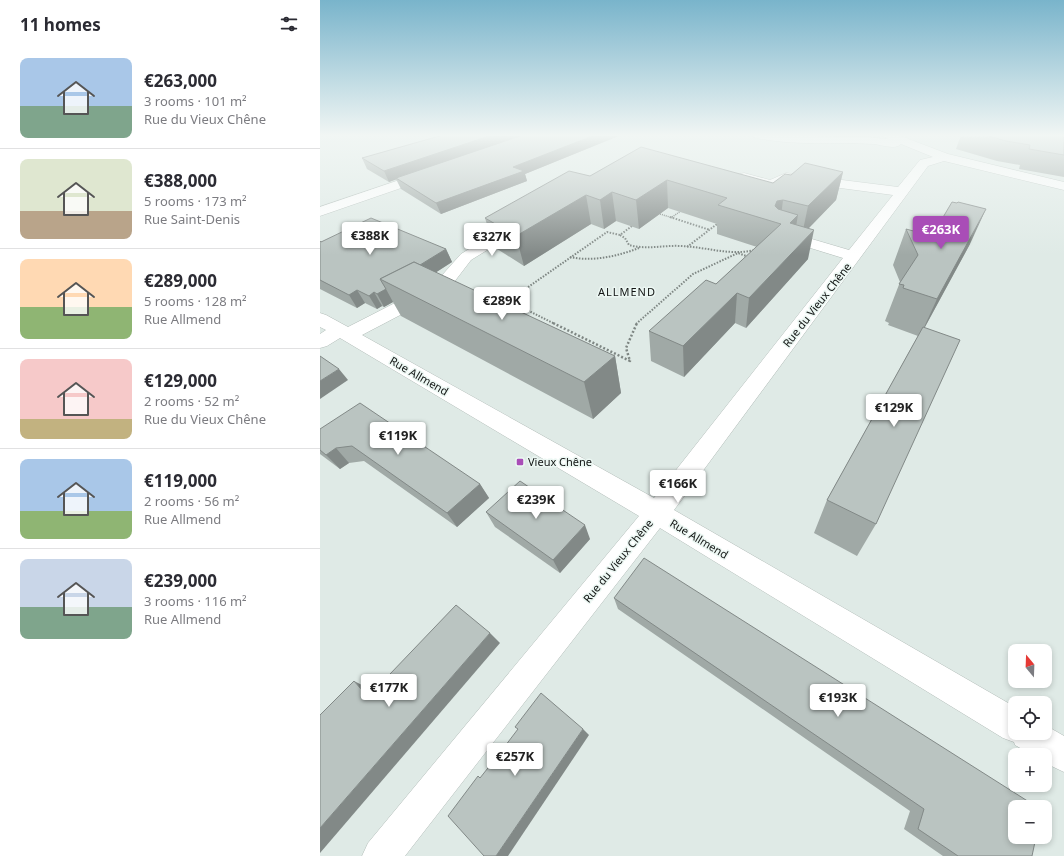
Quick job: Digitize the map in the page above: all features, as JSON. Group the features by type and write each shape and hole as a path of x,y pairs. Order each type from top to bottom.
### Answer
{"street":[{"path":"320,212 427,175"},
{"path":"737,175 771,184 786,177 903,192"},
{"name":"Rue du Vieux Chêne","path":"381,856 657,514 915,175"},
{"path":"1015,175 1064,186"},
{"path":"332,331 442,286 466,257 533,216"},
{"path":"782,235 854,257"},
{"path":"447,280 505,304"},
{"name":"Rue Allmend","path":"332,331 657,514 1008,722"},
{"path":"1039,740 1064,755"}],"path":[{"path":"672,218 686,207"},
{"path":"660,214 710,230"},
{"path":"687,247 718,224"},
{"path":"620,235 632,226"},
{"path":"754,260 738,253 693,274 636,324 626,348 630,362 505,304 569,257 607,232 620,235 625,238 629,245 636,248 687,247 718,252 738,253 766,247 782,239 782,235"},
{"path":"569,257 576,259 599,258 634,251 641,247"}],"building":[{"path":"405,175 513,175 436,203 396,178"},
{"path":"562,175 743,175 773,183 784,175 840,175 808,206 783,200 777,201 775,206 778,209 798,215 790,223 814,230 749,298 737,293 683,346 649,331 706,280 716,284 781,224 718,205 727,198 667,180 636,200 612,192 600,200 586,195 516,236 485,218"},
{"path":"952,202 958,202 986,209 937,299 903,288 904,285 899,284 918,255 906,229 932,236"},
{"path":"371,218 446,249 420,265 414,262 380,279 386,289 377,294 374,292 369,296 357,290 349,295 320,280 320,241 321,242"},
{"path":"414,262 615,356 584,382 380,279"},
{"path":"923,327 960,340 876,524 827,500"},
{"path":"320,356 339,369 320,381"},
{"path":"360,403 480,484 447,513 352,446 336,448 326,455 320,450 320,429"},
{"path":"520,481 585,525 553,560 486,512"},
{"path":"644,558 1008,789 1008,792 1013,792 1026,800 1008,800 1008,844 1035,844 1032,856 958,856 918,829 924,809 614,598"},
{"path":"456,605 490,633 320,828 320,715 354,681 368,697"},
{"path":"541,693 583,729 496,856 484,856 448,816 478,776 480,778 518,729 515,727"}],"place":[{"name":"Vieux Chêne","path":"520,462"}],"district":[{"name":"ALLMEND","path":"627,292"}]}
